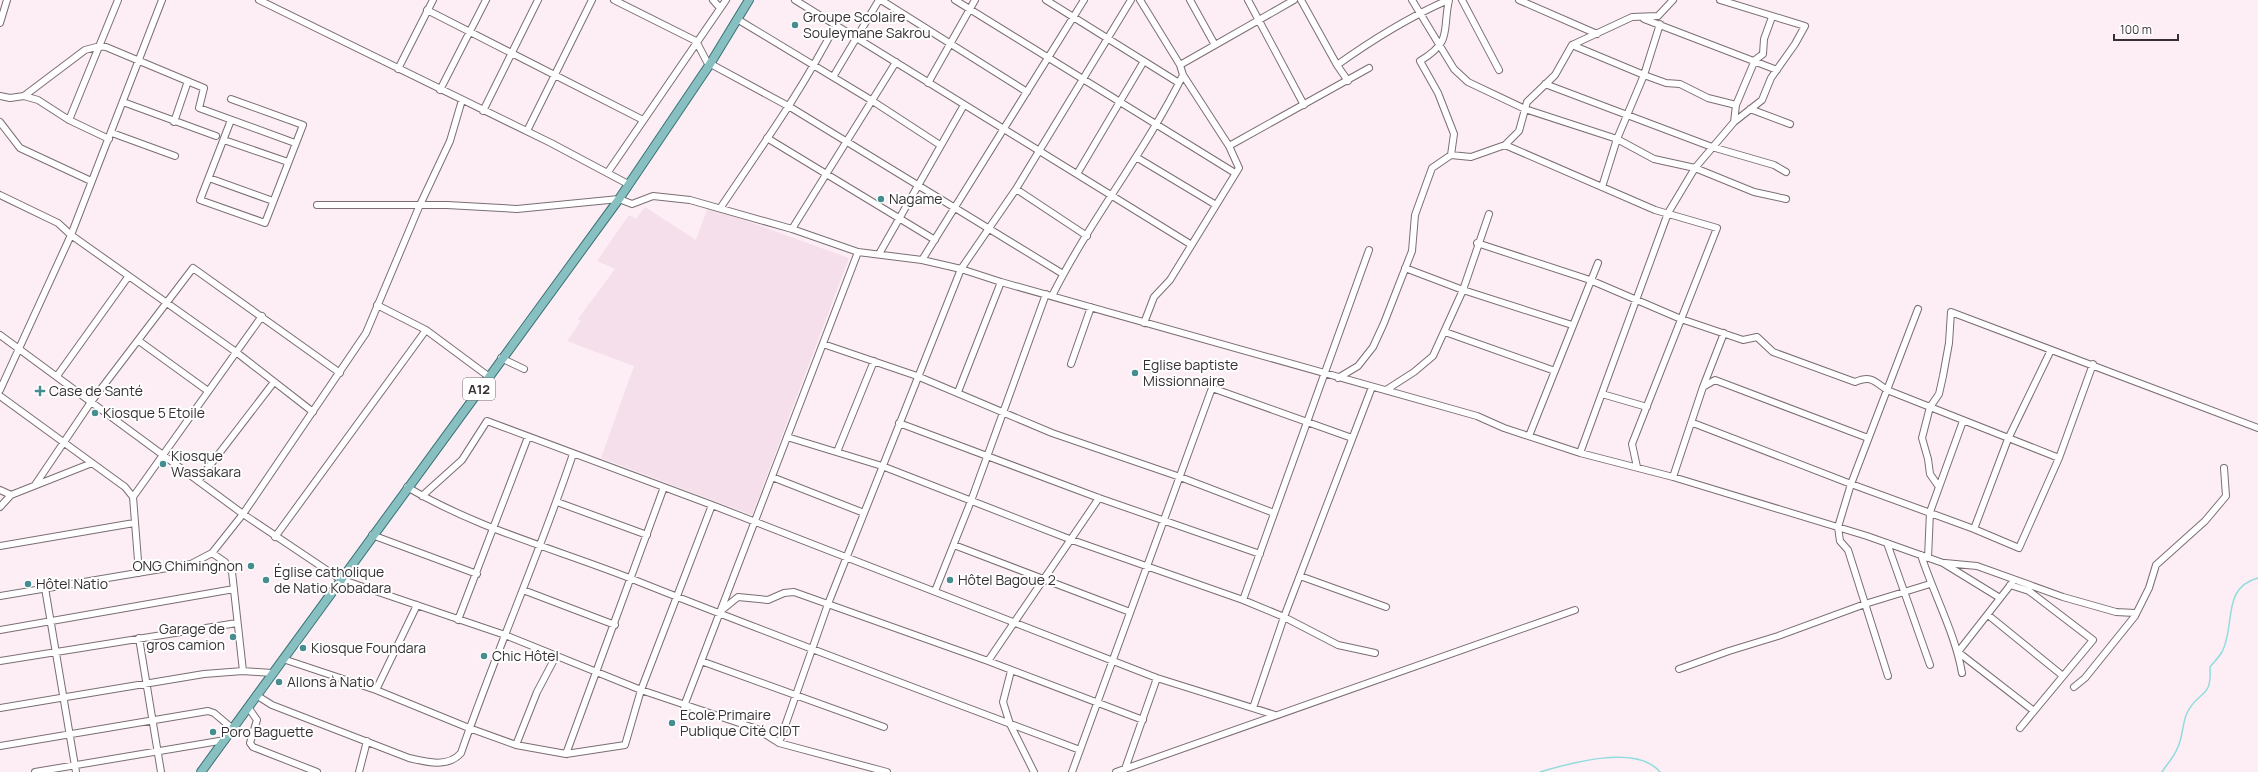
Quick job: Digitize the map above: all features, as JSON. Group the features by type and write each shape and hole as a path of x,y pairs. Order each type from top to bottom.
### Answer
{"main road":[{"name":"A12","path":"201,772 372,534 619,198 710,64 749,0"}],"street":[{"path":"0,23 7,0"},
{"path":"69,120 100,46 111,12 118,0"},
{"path":"0,390 71,235 112,133 162,0"},
{"path":"259,0 272,3 398,69 608,172 628,184"},
{"path":"398,69 433,0"},
{"path":"440,90 486,0"},
{"path":"483,111 538,0"},
{"path":"527,132 592,0"},
{"path":"614,0 696,41 707,62 710,64 790,107 919,184 1063,274"},
{"path":"713,0 720,8"},
{"path":"608,172 696,41 726,0"},
{"path":"796,0 1190,244"},
{"path":"833,77 880,0 1027,92"},
{"path":"955,0 1235,173"},
{"path":"928,83 975,0"},
{"path":"1046,0 1179,83"},
{"path":"922,260 1084,0"},
{"path":"779,743 828,604 917,376 961,269 1016,189 1106,38 1131,0"},
{"path":"1140,0 1180,65 1183,75 1229,146 1239,168 1190,244 1170,280 1154,297 1144,323"},
{"path":"1190,0 1216,45"},
{"path":"1248,0 1304,105"},
{"path":"1180,65 1294,0"},
{"path":"1301,0 1337,65 1348,81"},
{"path":"1412,0 1454,69 1468,82 1525,108 1616,139 1654,159 1694,168 1754,192 1786,199"},
{"path":"1337,65 1368,43 1420,13 1449,0 1447,23 1441,46 1420,61 1438,93 1454,134 1451,155"},
{"path":"1462,0 1499,70"},
{"path":"1519,0 1597,34"},
{"path":"1338,378 1358,366 1373,347 1384,323 1412,251 1416,215 1432,168 1451,155 1470,157 1505,145 1519,131 1527,102 1555,75 1572,45 1632,17 1643,18 1658,16 1673,0"},
{"path":"1580,453 1668,213 1694,168 1712,146 1734,122 1762,100 1771,78 1795,44 1805,26 1720,0"},
{"path":"427,10 469,33 643,120"},
{"path":"1734,122 1736,105 1755,60 1763,54 1764,39 1772,16"},
{"path":"1643,18 1755,60 1777,70"},
{"path":"737,19 872,100 940,145"},
{"path":"721,207 767,138 790,107 815,66 836,24"},
{"path":"1602,187 1616,139 1644,75 1660,24"},
{"path":"1572,45 1644,75 1666,83 1680,84 1708,98 1736,105"},
{"path":"24,96 85,50 106,46 139,62 205,89 199,108 295,143"},
{"path":"1076,174 1144,61"},
{"path":"792,229 896,62"},
{"path":"1229,146 1369,68"},
{"path":"935,592 971,501 1002,412 1049,295 1136,157 1183,75"},
{"path":"174,122 188,82"},
{"path":"1545,84 1712,146 1774,165 1786,172"},
{"path":"0,96 10,98 24,96 38,100 69,120 109,139"},
{"path":"230,99 303,125 265,223 200,200 231,120"},
{"path":"0,596 191,564 212,553 243,514 366,333 419,207 450,141 462,100"},
{"path":"124,102 174,122 216,136"},
{"path":"879,254 964,105"},
{"path":"1750,109 1790,124"},
{"path":"0,122 20,148 92,181"},
{"path":"112,133 175,156"},
{"path":"767,138 935,240"},
{"path":"224,140 288,162"},
{"path":"1505,145 1602,187 1668,213 1717,228 1632,444 1637,467"},
{"path":"1136,157 1216,205"},
{"path":"209,178 273,201"},
{"path":"1016,189 1087,236"},
{"path":"0,195 58,223 71,235 128,277 236,352 313,412"},
{"path":"317,204 419,207 447,205 517,209 619,198 632,204 653,196 690,200 721,207 792,229 858,252 922,260 961,269 1001,282 1091,306 1144,323 1477,416 1504,428 1580,453 1673,477 1887,543 1943,563 2000,598"},
{"path":"1386,390 1414,372 1433,356 1463,290 1477,243 1489,214"},
{"path":"1477,243 1590,280 1636,302 1681,320 1743,340 1757,337 1773,352 1855,382 1865,378 1872,379 1887,390 2058,458"},
{"path":"1243,600 1369,250"},
{"path":"684,706 858,252"},
{"path":"1529,436 1598,263"},
{"path":"35,485 91,402 139,341 193,268 340,373"},
{"path":"1406,268 1463,290 1572,325"},
{"path":"57,376 128,277"},
{"path":"958,392 1001,282"},
{"path":"377,305 426,330 488,376"},
{"path":"1071,364 1091,306"},
{"path":"1888,676 1848,550 1840,541 1838,527 1851,484 1918,309"},
{"path":"1939,487 1930,474 1928,459 1922,438 1930,407 1939,394 1946,365 1951,312 2051,350 2093,364 2258,428"},
{"path":"133,497 262,316"},
{"path":"275,537 426,330"},
{"path":"1445,332 1555,371"},
{"path":"1673,477 1724,333"},
{"path":"0,335 275,537 340,579 505,635 641,690 684,706 757,729 779,743 887,772"},
{"path":"139,341 208,391"},
{"path":"823,344 917,376 958,392 1052,433 1180,477 1274,513"},
{"path":"1974,529 2008,439 2051,350"},
{"path":"501,358 524,369"},
{"path":"837,452 874,361"},
{"path":"1693,423 1851,484 1930,512 2018,548 2058,458 2093,364"},
{"path":"1704,387 1715,380 1868,438"},
{"path":"198,481 274,382"},
{"path":"1253,708 1284,617 1372,387"},
{"path":"1072,772 1212,388 1352,438"},
{"path":"1602,394 1647,407"},
{"path":"0,396 125,487 133,497 139,573"},
{"path":"422,496 462,460 487,421 712,505 1157,678 1275,715"},
{"path":"1928,558 1930,512 1963,421"},
{"path":"899,423 1099,498 1260,554"},
{"path":"458,620 494,530 528,437"},
{"path":"787,437 882,466 1072,540 1243,600 1284,617 1338,645 1375,653"},
{"path":"256,696 272,705 409,758 430,763 442,762 456,758 461,753 469,728 523,590 538,546 557,502 573,454"},
{"path":"0,507 11,495 92,463"},
{"path":"2074,687 2085,678 2125,629 2149,588 2156,565 2205,521 2226,496 2224,468"},
{"path":"772,477 864,513"},
{"path":"407,487 422,496 494,530 631,579 676,598 720,612 812,650 1080,750"},
{"path":"566,754 595,672 615,625 664,487"},
{"path":"0,490 11,495"},
{"path":"988,661 1072,540 1099,498"},
{"path":"557,502 647,535"},
{"path":"283,659 376,690 469,728 516,745 566,754 625,745 641,690 712,505"},
{"path":"0,546 134,523"},
{"path":"372,534 477,574"},
{"path":"1887,543 1930,665"},
{"path":"954,545 1043,581 1130,612"},
{"path":"212,553 225,562 232,572 243,671"},
{"path":"1921,555 1930,584 1958,652 1962,674"},
{"path":"1943,563 1977,566 2029,591 2093,640 2020,728"},
{"path":"1300,576 1386,607"},
{"path":"2013,583 2108,610 2135,614"},
{"path":"1958,652 2013,583"},
{"path":"1679,669 1778,636 1865,604 1930,584"},
{"path":"45,588 57,651 76,772"},
{"path":"0,630 234,589"},
{"path":"523,590 615,625"},
{"path":"720,612 738,597 768,600 788,593 828,604 988,661 1143,720"},
{"path":"376,690 417,605"},
{"path":"1116,772 1575,610"},
{"path":"1988,614 2063,676"},
{"path":"0,661 237,623"},
{"path":"139,638 161,772"},
{"path":"1958,652 2034,711"},
{"path":"516,745 537,692 556,656"},
{"path":"701,661 884,727"},
{"path":"1011,670 1003,702 1010,724 1034,772"},
{"path":"0,708 204,674 243,671 272,673"},
{"path":"1125,768 1157,678"},
{"path":"248,707 257,720 250,743 253,747 317,772"},
{"path":"0,746 70,733 208,711 233,729"},
{"path":"35,772 225,740"},
{"path":"359,772 367,741"}],"shaded area":[{"path":"645,207 696,240 708,207 849,258 752,515 601,458 634,366 567,341 581,321 578,319 615,269 597,261 629,215 636,219"}],"waterway":[{"path":"2162,772 2179,745 2187,713 2196,700 2207,690 2209,685 2210,667 2222,652 2226,641 2234,599 2239,590 2246,583 2258,578"},
{"path":"1540,772 1568,764 1603,758 1620,757 1636,759 1649,764 1660,772"}],"place":[{"name":"Groupe Scolaire Souleymane Sakrou","path":"795,25"},
{"name":"Nagame","path":"881,199"},
{"name":"Eglise baptiste Missionnaire","path":"1135,373"},
{"name":"Case de Santé","path":"40,391"},
{"name":"Kiosque 5 Etoile","path":"95,413"},
{"name":"Kiosque Wassakara","path":"163,464"},
{"name":"ONG Chimingnon","path":"251,566"},
{"name":"Église catholique de Natio Kobadara","path":"266,580"},
{"name":"Hôtel Bagoue 2","path":"950,580"},
{"name":"Hôtel Natio","path":"28,584"},
{"name":"Garage de gros camion","path":"233,637"},
{"name":"Kiosque Foundara","path":"303,648"},
{"name":"Chic Hôtel","path":"484,656"},
{"name":"Allons à Natio","path":"279,682"},
{"name":"Ecole Primaire Publique Cité CIDT","path":"672,723"},
{"name":"Poro Baguette","path":"213,732"}]}
